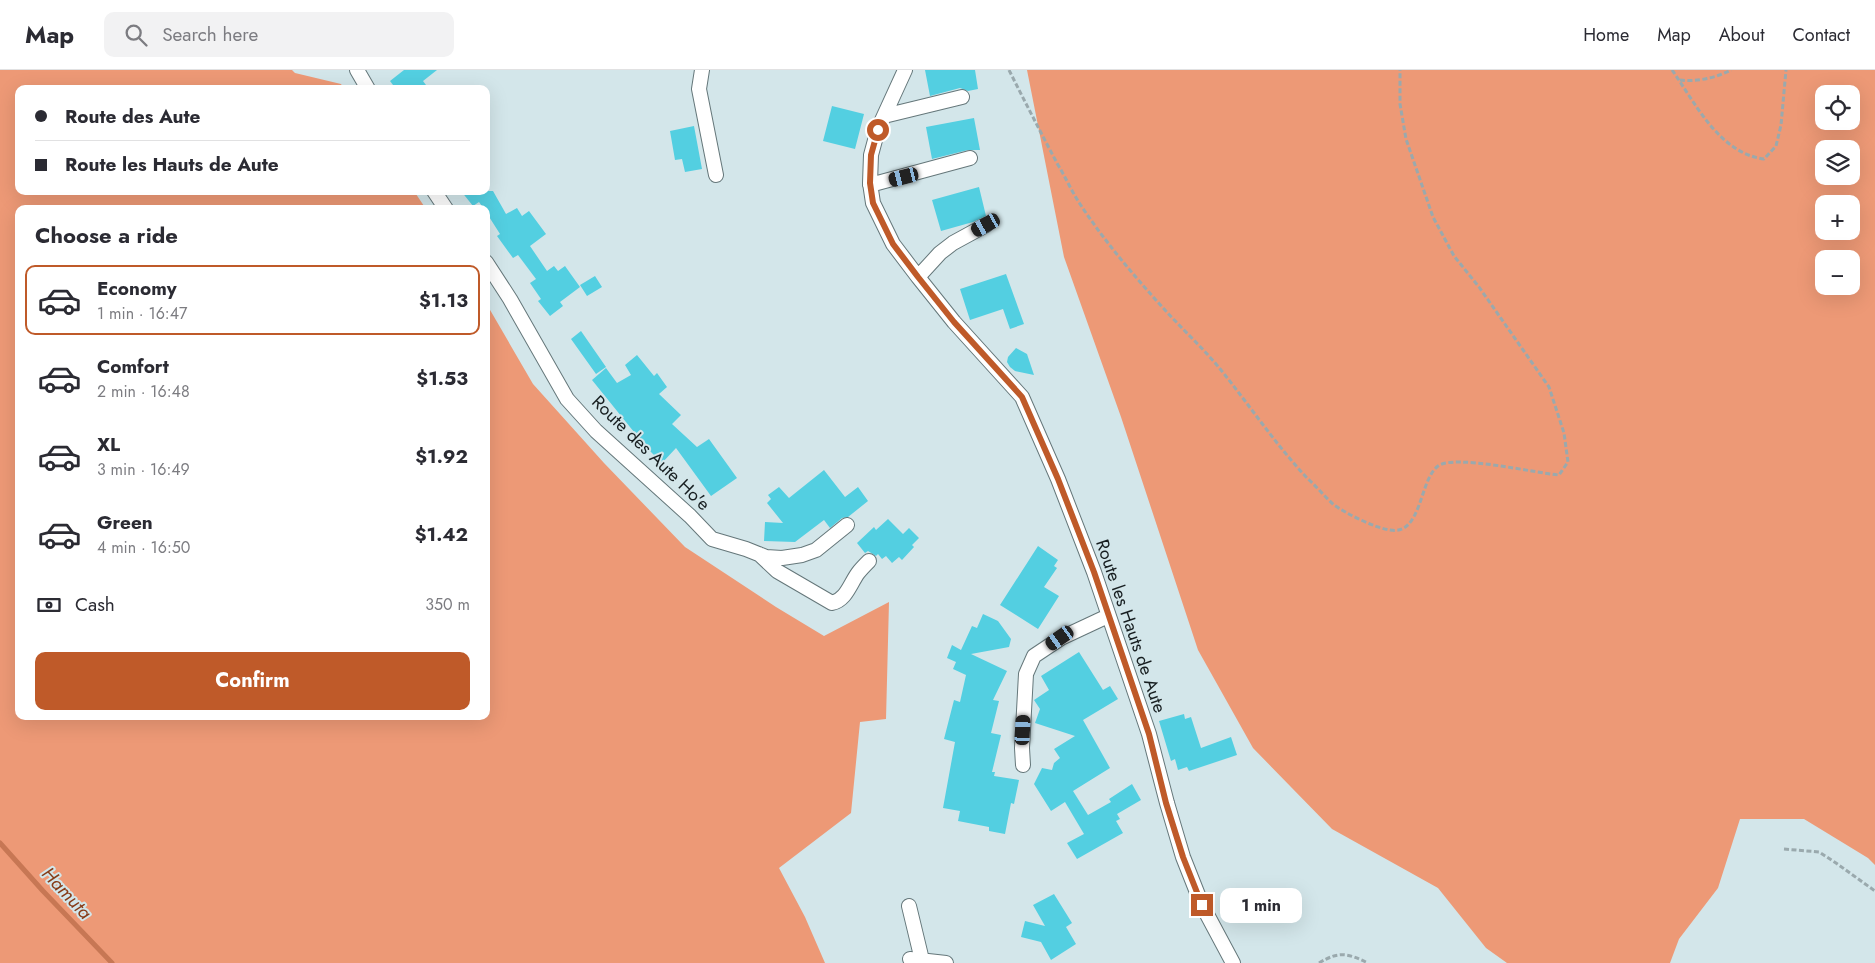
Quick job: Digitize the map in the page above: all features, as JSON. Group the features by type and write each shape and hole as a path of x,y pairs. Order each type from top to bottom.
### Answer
{"street":[{"path":"358,70 366,85"},
{"path":"702,70 699,89 716,176"},
{"name":"Route les Hauts de Aute","path":"905,70 884,116 871,155 870,185 873,203 893,244 918,277 954,322 1022,397 1058,479 1108,616 1149,734 1166,803 1183,857 1202,905 1233,963"},
{"path":"884,116 962,97"},
{"path":"870,185 970,158"},
{"path":"918,277 940,252 986,225"},
{"name":"Route des Aute Ho'e","path":"490,268 510,299 567,399 596,431 690,516 712,539 766,557 782,558 802,555 816,550 847,525"},
{"path":"758,554 777,571 832,604 838,602 844,596 858,573 869,561"},
{"path":"1023,765 1022,748 1026,674 1034,656 1060,638 1108,616"},
{"path":"909,906 916,960 946,963"}],"path":[{"path":"1009,70 1080,204 1125,264 1220,369 1286,456 1326,497 1336,506 1390,530 1405,528 1412,519 1420,504 1432,471 1440,465 1453,462 1474,463 1559,475 1568,462 1564,433 1549,387 1479,287 1454,256 1433,217 1406,139 1400,104 1400,70"},
{"path":"1672,70 1705,118 1731,146 1751,157 1764,159 1776,146 1781,125 1786,70"},
{"path":"1679,80 1689,81 1722,75 1731,70"},
{"path":"1784,849 1819,852 1836,862 1875,891"},
{"path":"1319,963 1332,955 1350,955 1368,963"}],"shaded area":[{"path":"0,70 292,70 295,73 342,85 15,85 15,195 417,195 423,205 15,205 15,720 490,720 490,310 533,384 604,463 685,547 824,636 889,602 886,719 860,722 851,813 779,868 805,917 825,963 0,963"},
{"path":"1027,70 1875,70 1875,865 1868,858 1804,819 1740,819 1718,888 1679,939 1670,963 1507,963 1486,948 1438,888 1332,829 1253,748 1198,650 1121,417 1064,257"}],"building":[{"path":"404,70 437,70 423,81 426,85 393,85 390,81"},
{"path":"925,70 975,70 978,89 968,91 960,88 930,96"},
{"path":"832,106 864,114 855,149 823,141"},
{"path":"974,118 980,150 968,150 932,159 926,127"},
{"path":"694,126 702,169 685,172 682,159 675,160 670,131"},
{"path":"979,187 986,216 973,222 941,231 932,200"},
{"path":"490,191 493,191 506,214 517,208 522,216 529,211 546,234 530,246 547,271 554,266 558,271 565,266 580,287 560,302 563,306 550,316 538,301 541,299 530,283 536,279 518,255 513,258 497,236 500,234 490,218 490,205 481,205 479,202 472,205 464,195 490,195"},
{"path":"1006,274 1024,324 1010,329 1003,309 970,320 960,289"},
{"path":"595,276 602,287 587,296 580,285"},
{"path":"581,331 606,367 596,374 571,339"},
{"path":"1016,348 1027,354 1034,375 1015,371 1010,367 1007,362 1008,357"},
{"path":"637,355 654,376 657,373 667,387 659,394 681,415 672,424 697,447 709,439 737,478 711,496 676,448 662,463 649,450 651,449 634,432 592,380 606,368 617,383 631,375 625,365"},
{"path":"824,470 845,497 858,487 868,501 830,528 824,520 795,542 764,541 765,522 783,523 767,503 771,499 768,495 779,487 789,498"},
{"path":"888,519 903,534 909,528 919,538 912,545 914,547 902,560 899,557 892,563 886,556 882,559 878,554 876,556 868,551 865,553 857,543 874,527 876,530"},
{"path":"1038,546 1058,560 1054,566 1057,568 1044,587 1059,596 1038,629 1000,605"},
{"path":"983,614 998,621 1011,639 1009,647 971,654 1007,671 993,700 999,701 991,733 1001,735 992,772 995,772 994,776 1019,780 1014,804 1011,803 1005,834 989,831 989,827 958,821 960,811 943,808 955,742 944,739 954,700 960,702 966,675 953,669 956,662 947,658 952,645 961,650 972,626 977,628"},
{"path":"1079,652 1103,690 1110,686 1118,699 1083,720 1110,768 1073,791 1088,815 1111,802 1109,799 1132,784 1141,800 1117,814 1120,819 1116,821 1123,833 1077,859 1067,843 1084,834 1065,802 1051,811 1034,784 1042,768 1052,770 1054,763 1060,758 1054,749 1075,736 1035,723 1040,709 1034,700 1049,690 1041,676"},
{"path":"1184,714 1185,719 1191,717 1201,748 1231,737 1237,755 1189,771 1187,767 1178,770 1175,759 1171,761 1159,721"},
{"path":"1054,894 1072,923 1066,927 1076,944 1051,960 1041,942 1021,937 1025,921 1045,926 1033,905"}],"waterway":[{"name":"Hamuta","path":"0,843 112,963"}],"route":[{"path":"878,130 871,155 870,183 873,203 893,244 918,277 954,322 1022,397 1058,479 1094,572 1149,734 1166,803 1183,857 1202,905"}]}
